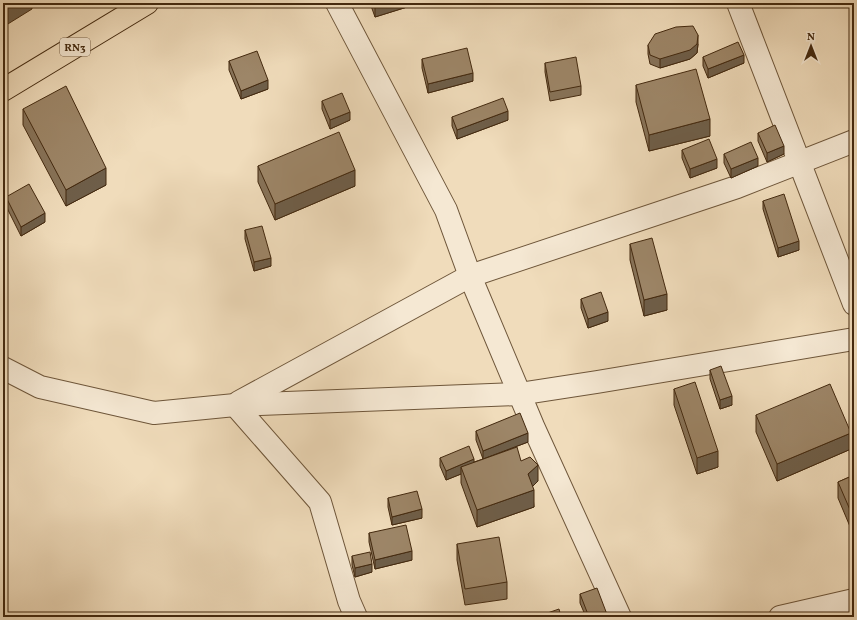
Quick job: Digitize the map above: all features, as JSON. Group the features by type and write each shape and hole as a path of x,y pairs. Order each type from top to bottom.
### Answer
{"highway":[{"name":"RN3","path":"3,90 147,3"}],"street":[{"path":"337,3 446,210 470,276 533,426 620,617"},
{"path":"738,3 854,304"},
{"path":"234,405 470,276 737,187 854,141"},
{"path":"3,368 40,387 154,413 234,405 520,394 854,339"},
{"path":"234,405 320,502 356,617"},
{"path":"780,617 854,600"}],"building":[{"path":"693,26 698,35 697,44 690,50 660,59 650,55 648,45 655,34 676,27"},
{"path":"738,42 744,55 708,69 703,57"},
{"path":"467,48 473,73 428,84 422,59"},
{"path":"257,51 268,80 241,91 229,61"},
{"path":"576,57 581,86 550,92 545,63"},
{"path":"696,69 710,119 649,135 636,85"},
{"path":"66,86 106,168 66,190 23,109"},
{"path":"342,93 350,112 330,120 322,101"},
{"path":"503,98 508,111 457,130 452,117"},
{"path":"775,125 784,146 767,153 758,133"},
{"path":"339,132 355,170 275,204 258,166"},
{"path":"709,139 717,159 690,169 682,150"},
{"path":"751,142 758,158 731,169 724,154"},
{"path":"29,184 45,213 21,227 6,197"},
{"path":"784,194 799,241 778,248 763,201"},
{"path":"262,226 271,258 254,262 245,230"},
{"path":"652,238 667,294 644,300 630,244"},
{"path":"601,292 608,312 588,319 581,299"},
{"path":"721,366 732,396 720,400 710,370"},
{"path":"695,382 718,451 697,458 674,389"},
{"path":"830,384 851,433 777,464 756,415"},
{"path":"520,413 528,433 483,451 476,431"},
{"path":"469,446 474,459 446,471 440,458"},
{"path":"517,447 521,461 530,457 538,465 528,474 534,490 477,510 461,467"},
{"path":"854,475 854,519 838,482"},
{"path":"417,491 422,509 392,517 388,498"},
{"path":"406,525 412,551 375,560 369,533"},
{"path":"499,537 507,582 465,589 457,544"},
{"path":"370,552 372,564 355,568 352,556"},
{"path":"597,588 608,617 589,617 580,594"},
{"path":"559,609 561,617 536,617"},
{"path":"502,614 502,617 480,617"}]}
